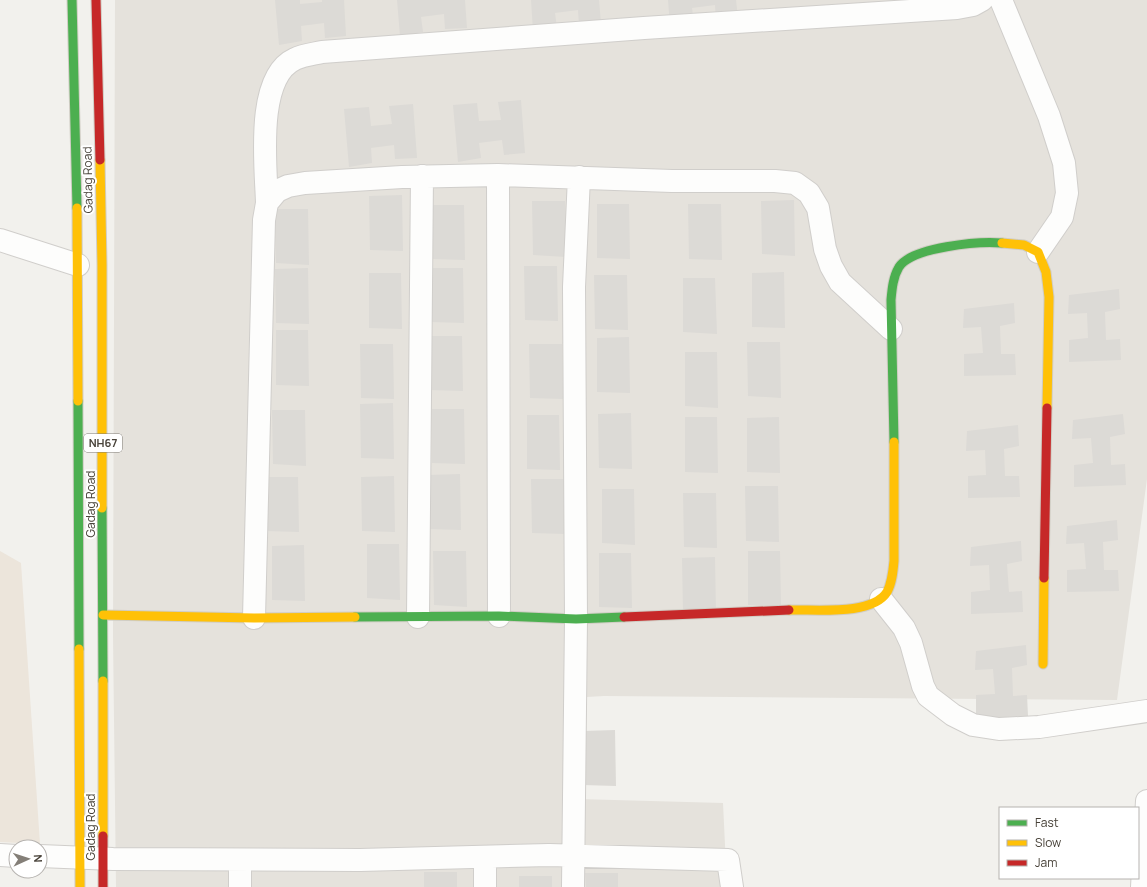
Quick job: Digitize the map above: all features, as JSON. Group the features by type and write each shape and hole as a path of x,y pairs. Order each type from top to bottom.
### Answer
{"main road":[{"name":"Gadag Road","path":"72,0 78,265 80,887"},
{"name":"Gadag Road","path":"96,0 102,265 103,887"},
{"path":"103,615 254,618 499,616 576,619 722,612 860,608 874,604 881,599 889,588 894,560 895,448 891,329 891,300 893,281 899,267 909,257 922,252 986,242 1024,246 1038,252 1046,272 1049,297 1042,664"}],"street":[{"path":"254,618 264,220 267,203 264,124 271,91 283,68 294,59 322,52 644,28 957,8 973,5 982,0"},
{"path":"1001,0 1049,116 1064,163 1068,193 1062,217 1038,252"},
{"path":"267,203 277,191 288,186 305,183 422,176 498,175 672,181 775,181 795,183 809,193 818,208 825,249 831,266 840,282 891,329"},
{"path":"498,175 499,616"},
{"path":"418,617 422,176"},
{"path":"573,887 576,619 574,333 579,177"},
{"path":"0,240 78,265"},
{"path":"881,599 904,628 911,642 923,686 928,696 953,715 973,725 999,729 1039,726 1147,711"},
{"path":"1142,887 1147,801"},
{"path":"48,856 103,858 113,860 360,860 573,856 728,860 732,887"},
{"path":"485,857 485,887"},
{"path":"240,860 240,887"}],"shaded area":[{"path":"115,0 1147,0 1147,479 1117,700 604,696 569,698 578,799 723,803 727,887 116,887 113,635"},
{"path":"0,551 21,563 40,839 8,839 8,842 0,842"}],"building":[{"path":"275,0 300,0 300,4 322,2 322,0 344,0 346,36 325,38 324,23 301,26 302,41 279,45"},
{"path":"397,0 465,0 467,28 445,29 444,14 421,17 423,32 400,36"},
{"path":"531,0 599,0 601,23 579,25 578,10 555,13 557,28 533,31"},
{"path":"668,0 736,0 738,18 716,20 715,5 692,8 694,23 670,26"},
{"path":"521,100 525,153 504,155 502,140 479,143 481,158 458,162 453,105 477,103 479,121 501,120 498,102"},
{"path":"413,104 417,158 395,159 394,145 371,148 372,163 349,167 344,109 369,107 371,126 392,124 389,106"},
{"path":"402,195 403,251 370,250 369,196"},
{"path":"794,200 795,256 762,254 761,201"},
{"path":"532,201 565,201 566,257 533,255"},
{"path":"597,204 629,204 630,259 597,258"},
{"path":"688,204 721,204 722,260 689,259"},
{"path":"432,205 464,205 465,260 432,259"},
{"path":"275,209 308,209 309,265 276,263"},
{"path":"524,266 557,266 558,321 525,320"},
{"path":"308,268 309,324 276,323 275,269"},
{"path":"430,268 463,268 464,323 431,322"},
{"path":"784,272 785,328 752,327 752,273"},
{"path":"369,273 401,273 402,329 369,328"},
{"path":"594,275 627,275 628,330 595,329"},
{"path":"683,278 715,278 717,334 683,332"},
{"path":"1119,289 1120,309 1105,312 1106,340 1120,339 1121,360 1069,362 1069,340 1088,338 1087,313 1068,314 1069,295"},
{"path":"1014,303 1015,323 1000,326 1001,354 1015,354 1016,375 964,376 964,354 983,353 981,327 963,328 964,309"},
{"path":"276,330 308,330 309,386 276,385"},
{"path":"429,336 462,336 463,391 430,390"},
{"path":"629,337 630,393 597,392 597,338"},
{"path":"747,342 780,342 781,398 748,396"},
{"path":"360,344 393,344 394,399 361,398"},
{"path":"529,344 562,344 563,399 530,398"},
{"path":"685,352 717,352 718,408 685,406"},
{"path":"393,403 394,459 361,458 360,404"},
{"path":"432,409 464,409 465,464 432,463"},
{"path":"272,410 305,410 306,466 273,464"},
{"path":"631,413 632,469 599,468 598,414"},
{"path":"1123,414 1125,434 1110,437 1111,465 1125,464 1126,485 1074,487 1074,465 1093,463 1091,438 1072,439 1073,420"},
{"path":"527,415 559,415 560,470 527,469"},
{"path":"685,417 717,417 718,473 685,472"},
{"path":"779,417 780,473 747,472 747,418"},
{"path":"1018,425 1019,446 1004,449 1005,476 1019,476 1020,497 968,498 968,476 986,475 985,450 966,451 967,431"},
{"path":"460,474 461,530 428,529 428,475"},
{"path":"394,476 395,532 362,531 361,477"},
{"path":"266,477 298,477 299,532 266,531"},
{"path":"531,479 564,479 565,534 532,533"},
{"path":"745,486 778,486 779,542 746,541"},
{"path":"602,489 634,489 635,545 602,543"},
{"path":"683,493 716,493 717,548 684,547"},
{"path":"1117,520 1118,540 1103,542 1104,570 1118,570 1119,591 1067,592 1067,570 1086,569 1084,543 1066,544 1067,526"},
{"path":"1021,541 1022,561 1007,564 1009,592 1022,591 1023,612 971,614 971,592 990,590 989,565 970,566 971,547"},
{"path":"367,544 399,544 400,600 367,598"},
{"path":"304,545 305,601 272,600 272,546"},
{"path":"433,551 466,551 467,607 434,605"},
{"path":"748,551 780,551 781,606 748,605"},
{"path":"599,553 631,553 632,608 599,607"},
{"path":"715,557 716,613 683,612 682,558"},
{"path":"1026,645 1027,665 1012,668 1013,696 1027,695 1028,716 976,718 976,695 995,694 993,669 975,670 976,651"},
{"path":"615,730 616,786 583,785 583,731"},
{"path":"424,872 457,872 457,887 424,887"},
{"path":"585,873 618,873 618,887 586,887"},
{"path":"519,876 552,876 552,887 519,887"}],"traffic: fast":[{"path":"72,0 77,208"},
{"path":"894,442 891,300 892,287 899,267 906,260 931,250 963,244 1002,243"},
{"path":"78,401 79,649"},
{"path":"102,508 103,681"},
{"path":"355,617 499,616 576,619 624,617"}],"traffic: slow":[{"path":"100,160 102,265 102,508"},
{"path":"77,208 78,401"},
{"path":"1002,243 1024,245 1038,252 1046,272 1049,297 1047,408"},
{"path":"789,610 842,610 856,608 869,605 880,600 889,589 894,561 894,442"},
{"path":"1043,664 1044,578"},
{"path":"103,615 254,618 355,617"},
{"path":"79,649 80,887"},
{"path":"103,681 103,836"}],"traffic: jam":[{"path":"96,0 100,160"},
{"path":"1044,578 1047,408"},
{"path":"624,617 789,610"},
{"path":"103,836 103,887"}]}
